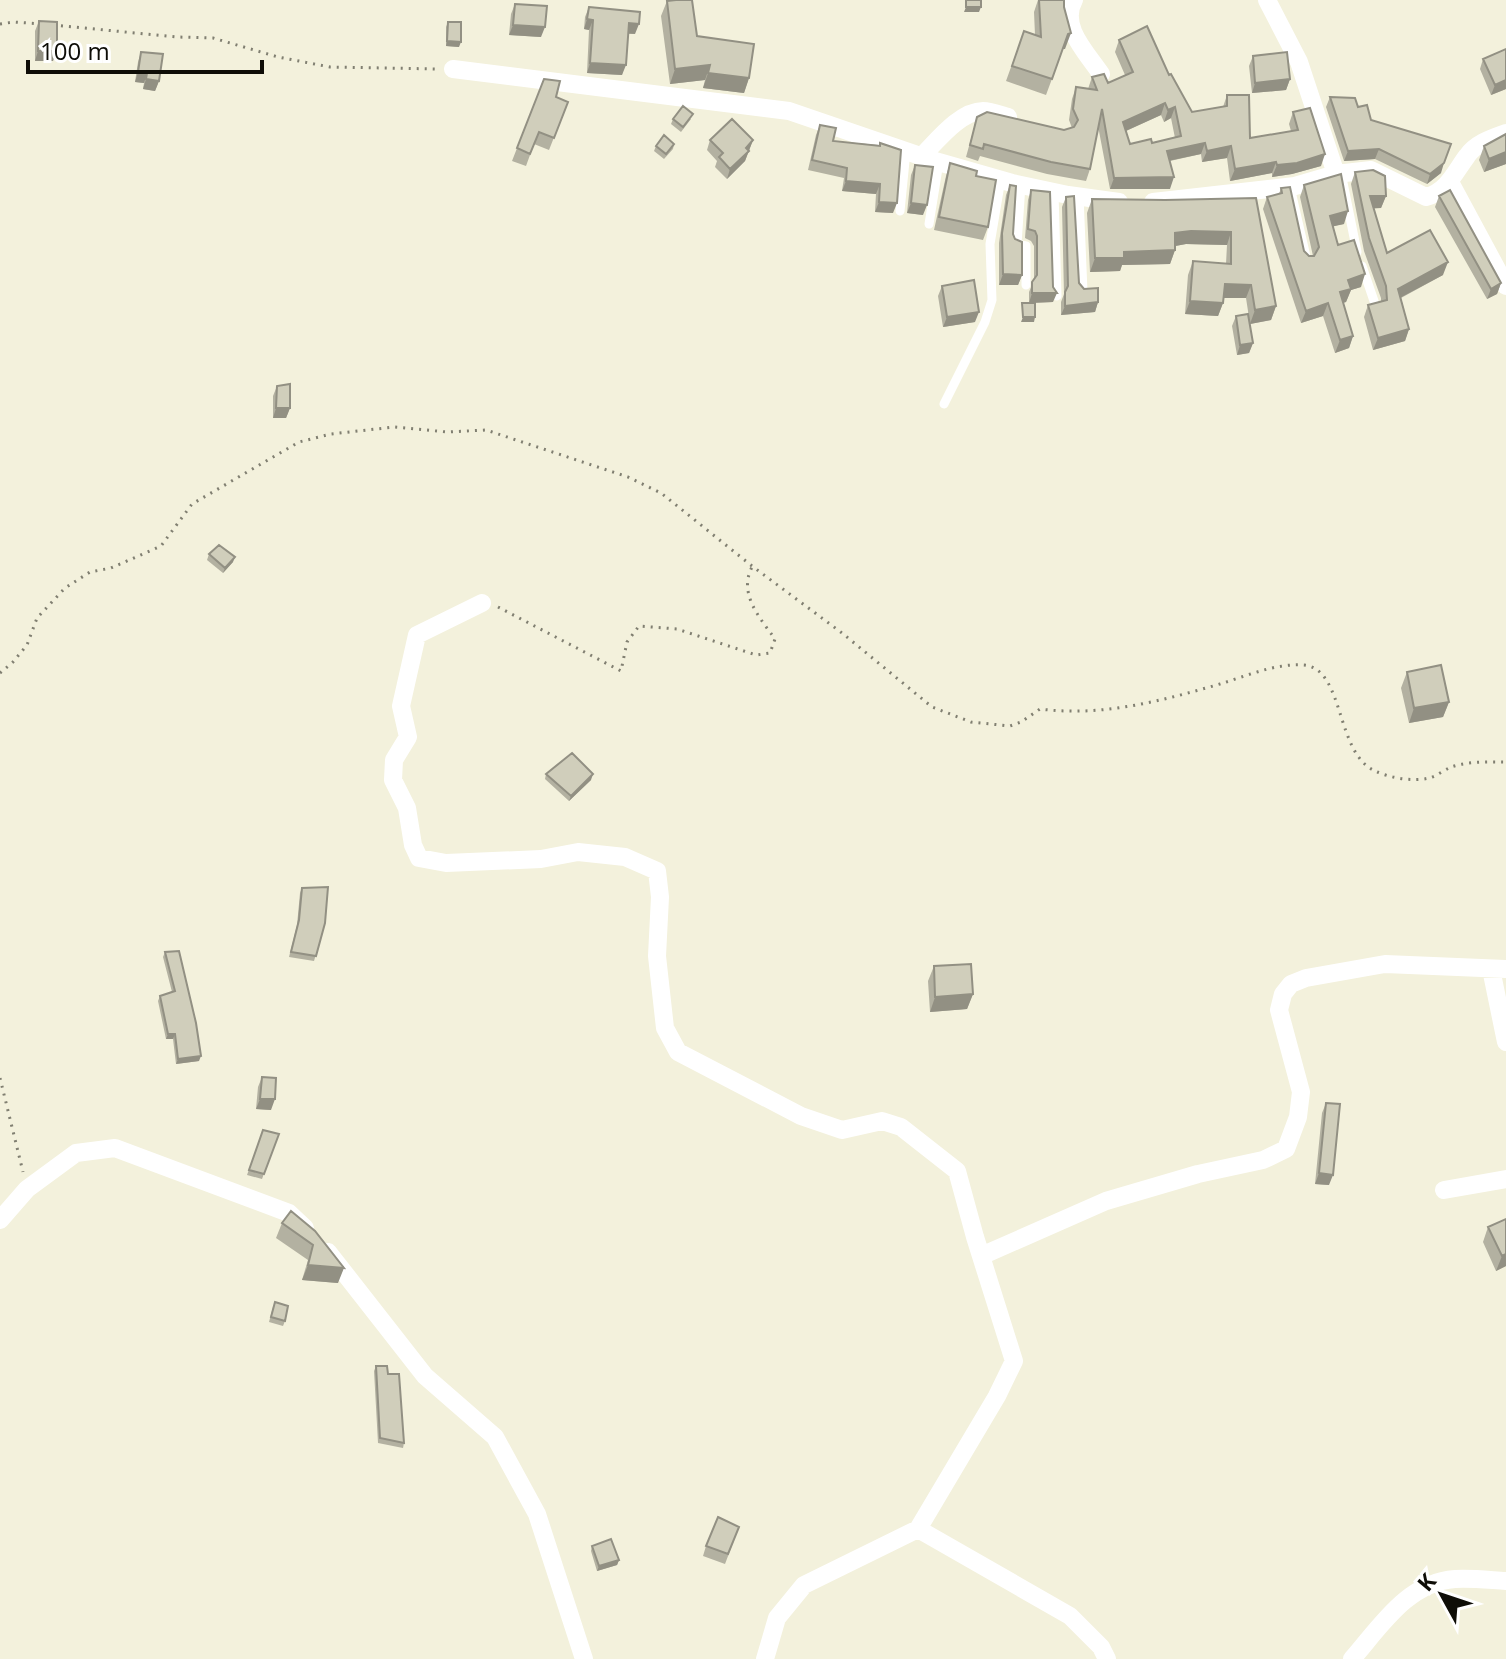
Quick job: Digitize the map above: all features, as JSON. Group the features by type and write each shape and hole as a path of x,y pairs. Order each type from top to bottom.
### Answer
{"street":[{"path":"1267,0 1299,62 1338,174"},
{"path":"1066,3 1074,35 1101,74"},
{"path":"453,69 789,111 922,156 1021,185 1112,202 1160,202 1290,187 1338,174 1371,170 1426,197 1433,196 1450,182 1467,155 1478,146 1506,133"},
{"path":"922,156 954,125 981,111 1022,120"},
{"path":"1450,182 1506,286"},
{"path":"482,603 417,635 401,706 408,737 394,760 393,780 407,808 413,845 419,858 446,863 541,859 578,852 625,857 657,871 660,897 657,956 665,1028 678,1052 801,1116 842,1130 882,1121 901,1127 957,1171 1014,1361 997,1396 918,1529 804,1585 777,1618 765,1659"},
{"path":"981,1256 1106,1201 1198,1174 1263,1160 1286,1149 1298,1117 1301,1092 1279,1010 1283,994 1291,984 1306,978 1385,964 1498,969 1506,1042"},
{"path":"0,1220 27,1189 76,1153 115,1148 289,1213 318,1238 425,1376 495,1437 537,1514 584,1659"},
{"path":"1444,1190 1506,1179"},
{"path":"918,1529 1070,1616 1101,1647 1107,1659"},
{"path":"1352,1659 1400,1603 1419,1589 1454,1579 1506,1581"}],"lane":[{"path":"900,211 922,156"},
{"path":"922,156 929,224"},
{"path":"1338,174 1357,253 1374,301"},
{"path":"944,404 985,322 992,300 990,244 1001,179"},
{"path":"1021,185 1017,244 1026,246 1026,285"},
{"path":"1290,187 1307,261"},
{"path":"1054,192 1057,296"},
{"path":"1079,196 1083,292"}],"path":[{"path":"0,24 14,22 213,38 278,57 330,67 453,69"},
{"path":"0,673 27,645 37,618 65,588 90,572 111,568 161,546 192,504 299,442 331,434 394,427 447,432 486,430 628,477 661,493 932,707 971,722 1010,726 1040,709 1084,713 1179,696 1272,669 1306,665 1326,678 1350,744 1360,762 1375,771 1417,779 1476,762 1506,762"},
{"path":"482,603 505,609 621,671 627,642 639,626 677,629 756,655 770,653 775,639 749,601 748,575 752,566"},
{"path":"0,1078 27,1189"}],"building":[{"path":"692,0 697,36 754,44 749,78 708,73 710,65 675,69 667,1"},
{"path":"966,0 981,0 981,7 966,7"},
{"path":"1039,0 1064,0 1071,33 1052,79 1012,66 1024,31 1041,37"},
{"path":"515,4 547,6 545,27 513,25"},
{"path":"589,7 640,12 639,24 629,23 626,65 590,63 593,20 587,19"},
{"path":"39,21 57,22 57,51 38,51"},
{"path":"448,22 461,22 461,42 447,41"},
{"path":"1147,26 1169,75 1192,112 1227,106 1227,95 1249,95 1250,138 1298,130 1293,112 1310,108 1325,154 1297,163 1277,165 1276,162 1235,169 1231,146 1207,151 1205,143 1167,151 1174,177 1114,178 1102,109 1090,169 984,144 983,149 970,145 977,117 987,112 1064,130 1074,127 1078,120 1073,109 1076,87 1097,90 1092,77 1104,74 1108,83 1133,72 1119,40","holes":["1165,103 1168,110 1175,107 1181,136 1152,143 1151,139 1130,144 1123,122"]},
{"path":"1506,49 1506,80 1495,85 1483,59"},
{"path":"141,52 163,54 159,81 146,79 147,73 138,72"},
{"path":"1287,52 1290,79 1255,83 1253,56"},
{"path":"544,79 560,81 556,97 568,102 554,138 539,132 530,154 517,148"},
{"path":"1330,97 1355,98 1358,107 1367,105 1371,120 1451,144 1444,163 1430,174 1379,149 1348,151"},
{"path":"683,106 693,114 683,127 673,119"},
{"path":"732,119 753,140 746,148 749,151 730,169 719,157 723,153 710,140"},
{"path":"820,125 836,128 833,141 880,146 880,143 901,150 897,203 879,202 880,184 846,181 847,168 812,160"},
{"path":"1506,134 1506,152 1489,159 1484,146"},
{"path":"664,135 674,144 666,154 656,146"},
{"path":"950,163 977,171 976,176 996,180 988,227 939,217"},
{"path":"915,165 933,167 927,205 911,203"},
{"path":"1373,170 1385,176 1386,196 1370,196 1387,253 1430,230 1448,262 1398,289 1409,329 1378,338 1368,305 1387,300 1386,286 1369,238 1355,172"},
{"path":"1341,174 1348,211 1330,216 1338,245 1354,240 1365,274 1348,280 1351,289 1340,292 1353,336 1340,340 1328,303 1306,311 1267,197 1282,193 1281,188 1290,187 1304,251 1314,256 1319,247 1304,185"},
{"path":"1010,185 1016,186 1013,234 1015,239 1022,242 1022,275 1003,274 1002,233"},
{"path":"1031,190 1050,192 1053,287 1057,293 1032,293 1032,282 1037,275 1037,236 1035,231 1028,229"},
{"path":"1450,190 1501,283 1491,289 1439,196"},
{"path":"1074,196 1079,283 1084,289 1098,288 1098,302 1065,306 1068,286 1066,197"},
{"path":"1256,198 1276,306 1255,310 1251,285 1225,284 1223,303 1190,301 1193,261 1231,264 1231,232 1175,233 1175,250 1124,252 1124,258 1095,258 1092,199"},
{"path":"974,280 979,312 947,317 942,286"},
{"path":"1022,303 1035,303 1035,317 1023,317"},
{"path":"1248,314 1253,343 1240,345 1236,316"},
{"path":"290,384 290,408 276,408 277,386"},
{"path":"219,545 235,557 225,568 209,554"},
{"path":"1441,665 1449,702 1414,708 1407,672"},
{"path":"572,753 593,774 571,796 546,774"},
{"path":"328,887 325,923 316,956 291,952 299,920 302,888"},
{"path":"179,951 201,1056 178,1059 175,1034 168,1034 160,996 175,991 165,952"},
{"path":"971,964 973,994 935,997 934,966"},
{"path":"262,1077 276,1078 275,1099 260,1099"},
{"path":"1326,1103 1340,1104 1333,1175 1319,1173"},
{"path":"263,1130 279,1134 264,1174 249,1170"},
{"path":"291,1211 315,1231 344,1268 308,1265 313,1245 282,1223"},
{"path":"1506,1219 1506,1254 1502,1256 1488,1227"},
{"path":"275,1302 288,1306 285,1321 271,1317"},
{"path":"376,1366 387,1366 388,1374 399,1374 404,1443 380,1438"},
{"path":"718,1517 739,1527 728,1554 706,1546"},
{"path":"611,1539 619,1560 599,1566 592,1546"}]}
